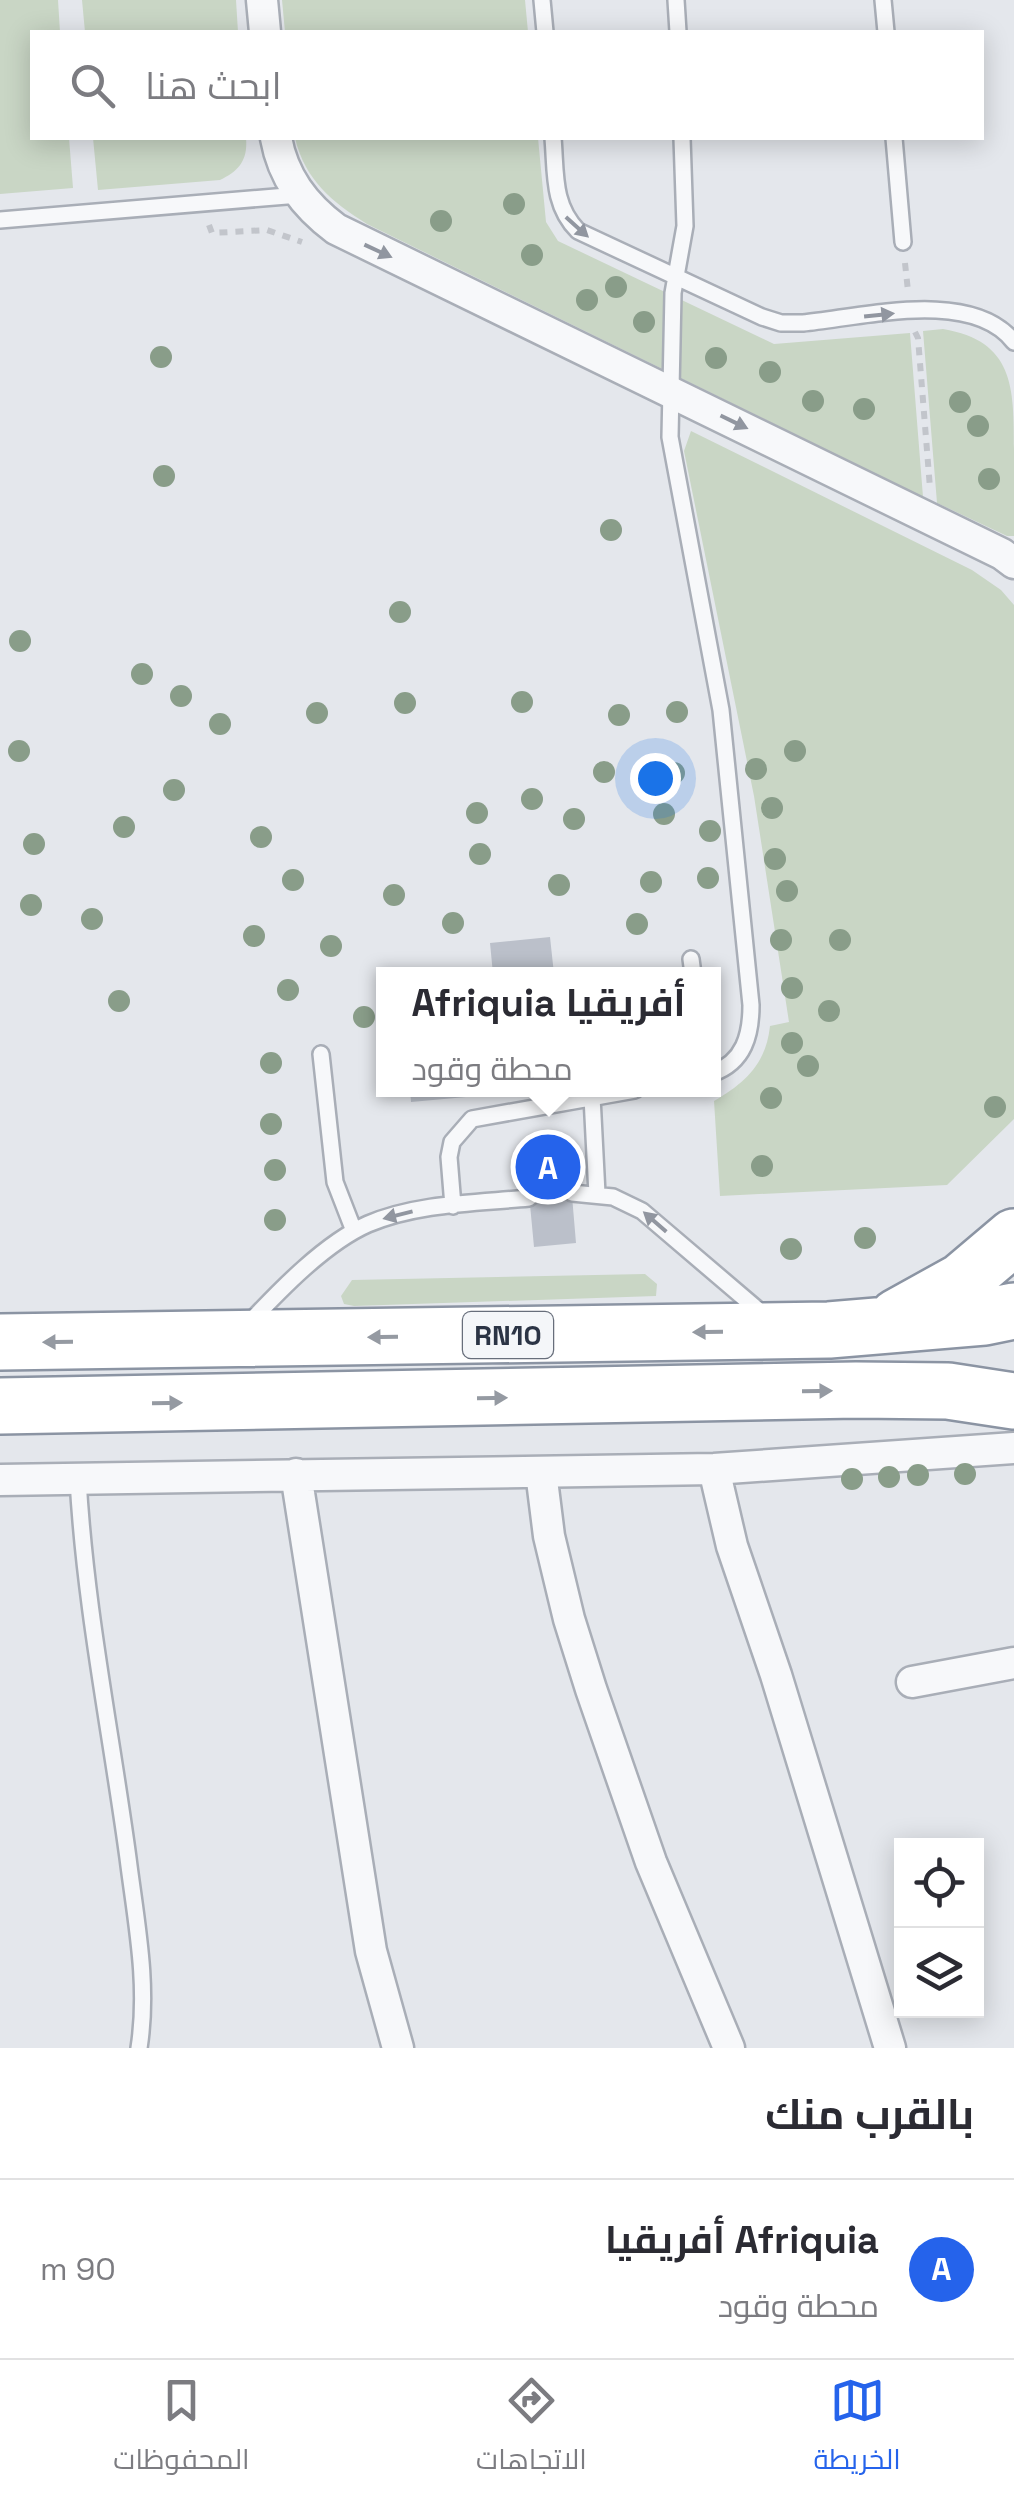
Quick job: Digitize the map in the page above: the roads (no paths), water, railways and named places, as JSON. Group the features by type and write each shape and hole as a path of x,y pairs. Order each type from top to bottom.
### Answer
{"highway":[{"path":"879,1326 962,1281 1014,1238"},
{"name":"RN10","path":"0,1342 782,1331 984,1317 1014,1310"},
{"name":"RN10","path":"0,1406 856,1390 948,1391 1014,1401"}],"street":[{"path":"262,0 266,30"},
{"path":"277,140 287,176 299,195 316,214 346,235 1010,557"},
{"path":"0,1480 714,1468 1014,1448"},
{"path":"714,1468 732,1546 776,1675 890,2048"},
{"path":"540,1472 549,1536 591,1688 650,1862 729,2048"},
{"path":"296,1474 371,1951 398,2048"},
{"path":"912,1682 1014,1664"}],"lane":[{"path":"542,0 545,30"},
{"path":"676,0 678,30"},
{"path":"883,0 886,30"},
{"path":"553,140 558,203 566,218 594,241 676,279 780,323 955,310 972,313 1004,329 1014,342"},
{"path":"682,140 686,226 676,279 669,416 672,453 721,710 750,1005 751,1029 742,1052 721,1070"},
{"path":"894,140 903,242"},
{"path":"0,220 299,195"},
{"path":"322,1054 336,1182 354,1231"},
{"path":"453,1206 449,1158 452,1142 472,1119 592,1097 597,1194"},
{"path":"572,1193 613,1196 642,1211 782,1331"},
{"path":"233,1339 271,1300 354,1231 388,1217 530,1198"},
{"path":"78,1479 87,1590 144,1984 139,2048"}],"place":[{"name":"Afriquia أفريقيا","path":"548,1167"}]}
